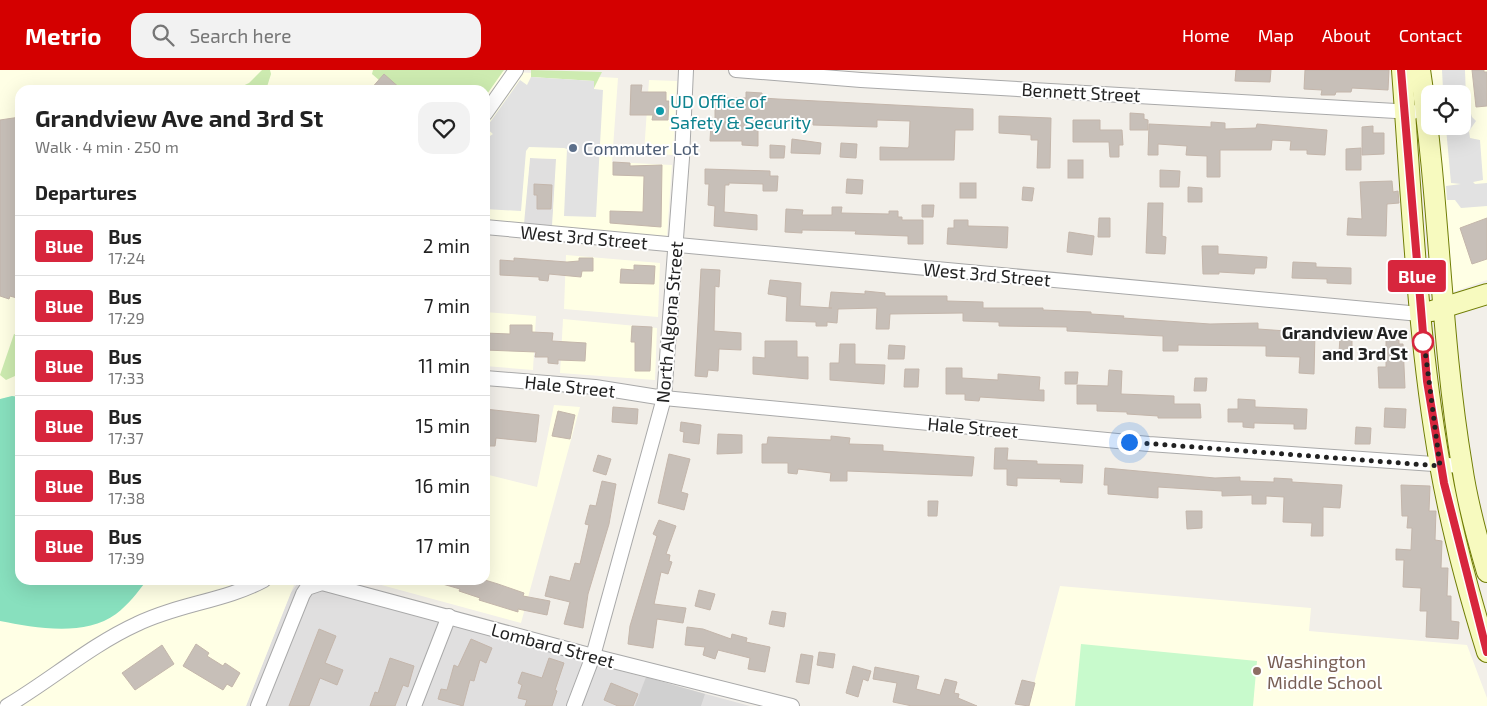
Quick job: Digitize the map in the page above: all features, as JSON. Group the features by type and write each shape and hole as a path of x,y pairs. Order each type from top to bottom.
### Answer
{"main road":[{"path":"1402,70 1420,314 1440,466 1455,533 1487,652"},
{"path":"1420,70 1422,85"},
{"path":"1428,135 1443,308 1462,466 1487,572"},
{"name":"West 3rd Street","path":"1420,314 1487,294"}],"street":[{"path":"490,107 516,70"},
{"name":"North Algona Street","path":"574,706 593,656 664,398 676,246 686,70"},
{"name":"Bennett Street","path":"736,70 861,80 1405,112 1421,111"},
{"name":"West 3rd Street","path":"490,228 1420,314"},
{"name":"Hale Street","path":"490,378 595,387 664,398 1149,444 1440,466 1462,466"},
{"path":"7,706 123,630 174,608 244,590 254,585"},
{"name":"Lombard Street","path":"258,706 299,601 307,588 315,585 331,585 593,656 773,703 792,706"},
{"path":"414,706 449,616"}],"shaded area":[{"path":"0,70 482,70 618,78 612,162 672,165 667,236 552,227 556,159 530,158 524,224 490,221 490,85 15,85 15,585 294,585 246,706 0,706"},
{"path":"1431,70 1487,70 1487,280 1450,293 1436,135 1471,135 1471,85 1432,85"},
{"path":"1442,70 1465,70 1466,85 1443,85"},
{"name":"Commuter Lot","path":"531,77 594,81 594,89 603,90 596,217 564,216 567,149 564,148 529,147 526,151 521,211 490,209 490,136 493,134 490,131 490,122 520,80 527,85"},
{"path":"649,80 677,81 673,155 644,153"},
{"path":"1471,114 1472,117 1476,121 1471,128"},
{"path":"1447,135 1470,135 1470,138 1480,140 1483,180 1473,182 1475,184 1487,183 1487,206 1461,208 1455,200 1447,200 1446,186 1461,184 1451,183"},
{"path":"530,158 557,159 552,227 523,225"},
{"path":"566,255 660,263 658,317 564,309"},
{"path":"490,312 536,316 533,370 490,366"},
{"path":"563,319 657,328 655,380 560,373"},
{"path":"554,405 580,407 521,623 381,585 490,585 490,475 537,487"},
{"path":"296,585 317,585 558,654 750,706 246,706 290,594"},
{"name":"Washington Middle School","path":"1060,586 1311,608 1309,631 1467,645 1487,698 1487,706 1028,706"},
{"path":"646,677 705,694 701,706 635,706"}],"green space":[{"path":"262,70 270,70 271,74 268,85 245,85"},
{"path":"373,70 504,70 490,90 490,85 396,85 384,75 379,80 372,74"},
{"path":"531,70 602,72 594,88 594,81 531,77"},
{"path":"15,334 15,376 6,380 0,375"},
{"path":"15,396 15,585 143,585 125,607 104,621 90,626 60,629 0,621 0,399"},
{"path":"1081,644 1257,661 1253,706 1075,706"}],"building":[{"path":"1236,70 1271,70 1270,82 1235,81"},
{"path":"1305,70 1389,70 1388,90 1352,88 1351,92 1321,95 1322,90 1304,89"},
{"path":"1472,70 1484,70 1484,72 1487,72 1487,106 1476,107"},
{"path":"384,74 396,85 374,85"},
{"path":"631,85 642,85 641,92 666,92 666,101 669,101 668,120 652,120 653,115 630,115"},
{"path":"746,92 762,93 762,98 973,109 973,130 955,130 954,160 880,160 880,147 908,148 910,121 877,120 877,127 813,125 813,120 777,119 777,126 758,125 758,146 742,145 742,141 710,141 711,123 715,123 715,98 746,98"},
{"path":"1130,113 1144,114 1144,119 1148,120 1148,130 1130,130"},
{"path":"999,116 1051,118 1050,168 1037,168 1038,140 1031,140 1031,135 999,133"},
{"path":"15,118 15,298 10,296 9,299 0,296 0,120"},
{"path":"1073,120 1100,120 1100,130 1122,130 1123,145 1119,145 1119,157 1110,157 1109,142 1073,142"},
{"path":"1211,122 1225,123 1225,129 1256,128 1257,124 1327,130 1325,155 1307,154 1307,150 1290,150 1291,141 1272,140 1271,150 1220,150 1220,177 1207,177 1207,156 1186,155 1187,146 1158,144 1158,155 1148,155 1149,124 1211,127"},
{"path":"1373,126 1373,133 1384,133 1384,154 1362,155 1362,127"},
{"path":"792,139 821,143 820,154 791,153"},
{"path":"841,143 857,144 856,158 840,157"},
{"path":"770,145 785,146 784,158 770,158"},
{"path":"1361,148 1361,170 1346,170 1346,149"},
{"path":"1068,160 1083,160 1083,178 1068,178"},
{"path":"613,162 630,163 630,166 662,165 661,227 610,223 610,211 643,212 644,176 613,175"},
{"path":"705,169 770,171 770,176 778,176 777,191 763,191 763,184 729,183 729,185 725,185 724,212 757,215 757,230 714,226 715,206 708,205 709,184 705,184"},
{"path":"1160,170 1180,171 1179,187 1160,187"},
{"path":"847,179 863,180 862,194 846,193"},
{"path":"1392,181 1393,192 1398,191 1399,203 1387,204 1386,236 1347,235 1348,218 1362,219 1360,182"},
{"path":"960,183 976,183 976,198 960,198"},
{"path":"534,184 552,185 551,209 537,209 537,195 534,195"},
{"path":"1023,187 1034,188 1032,201 1022,200"},
{"path":"1188,187 1202,188 1202,202 1188,202"},
{"path":"1148,203 1163,203 1162,236 1166,237 1165,254 1146,253"},
{"path":"922,205 934,205 933,217 922,217"},
{"path":"832,207 842,207 841,213 889,214 889,211 898,211 898,217 902,217 902,220 923,220 923,244 908,244 908,236 855,234 856,231 802,230 802,233 785,232 786,209 803,210 802,215 832,215"},
{"path":"1099,218 1110,218 1110,237 1098,237"},
{"path":"1487,218 1487,259 1472,264 1460,228"},
{"path":"954,220 968,220 968,226 1008,227 1007,248 947,244 948,228 954,228"},
{"path":"1069,232 1094,236 1092,255 1067,252"},
{"path":"1202,246 1218,246 1218,254 1267,257 1266,268 1255,268 1254,274 1219,272 1219,274 1203,274"},
{"path":"514,258 567,262 579,261 579,258 593,258 593,271 582,271 581,277 549,274 548,281 539,280 539,277 500,275 500,260 514,261"},
{"path":"1293,262 1316,263 1316,267 1351,268 1351,284 1327,283 1327,279 1292,278"},
{"path":"634,265 655,266 654,284 620,283 621,269 634,270"},
{"path":"701,269 720,270 719,287 715,286 714,331 741,333 741,350 719,349 718,371 708,370 707,377 695,376"},
{"path":"770,280 801,283 800,306 829,308 831,292 865,294 865,291 885,293 885,296 947,296 947,301 983,302 983,308 1043,308 1043,310 1091,312 1091,314 1124,316 1123,318 1210,324 1258,323 1258,329 1315,333 1314,374 1299,373 1300,357 1266,356 1266,346 1178,345 1178,351 1163,351 1163,336 1067,331 1067,327 999,326 999,322 963,321 963,313 890,314 889,329 876,329 877,308 838,309 837,323 827,322 827,326 816,326 816,322 786,321 787,297 768,294"},
{"path":"510,325 532,325 532,332 553,333 552,341 586,343 585,361 558,360 558,364 548,363 548,357 535,357 536,352 490,350 490,333 510,334"},
{"path":"632,326 652,327 650,371 635,371 635,342 631,342"},
{"path":"1386,337 1399,337 1399,344 1403,344 1405,388 1379,388 1378,367 1386,367"},
{"path":"1340,338 1352,338 1352,352 1339,352"},
{"path":"765,341 797,341 797,357 808,357 808,379 753,374 753,357 765,358"},
{"path":"840,344 855,344 855,364 885,365 884,384 830,380 830,363 839,363"},
{"path":"889,345 905,346 904,359 888,359"},
{"path":"946,368 962,368 962,378 998,380 998,374 1040,377 1039,390 1044,390 1044,401 980,397 979,401 965,400 965,394 946,394"},
{"path":"905,369 919,369 918,387 904,387"},
{"path":"1109,370 1122,371 1121,394 1174,396 1174,404 1200,404 1201,418 1158,418 1158,416 1127,414 1127,412 1097,411 1097,404 1077,404 1077,385 1108,386"},
{"path":"1065,372 1078,372 1077,384 1065,384"},
{"path":"1195,378 1207,378 1206,391 1194,391"},
{"path":"1238,399 1255,400 1255,407 1307,409 1306,429 1294,429 1294,424 1254,423 1254,428 1243,427 1243,422 1228,422 1228,409 1238,409"},
{"path":"613,407 638,409 637,424 612,422"},
{"path":"1385,408 1406,409 1405,428 1384,427"},
{"path":"490,410 539,415 536,442 496,438 495,446 490,446"},
{"path":"558,411 575,415 570,439 552,436"},
{"path":"681,422 701,425 699,444 683,442 684,432 680,431"},
{"path":"1356,427 1371,428 1370,444 1355,444"},
{"path":"718,434 742,435 742,453 717,454"},
{"path":"831,436 850,438 849,444 883,445 883,451 974,457 972,476 847,471 847,481 830,481 831,473 798,469 797,474 788,473 788,463 762,463 762,444 767,444 768,437 831,440"},
{"path":"995,448 1008,448 1007,460 1037,461 1037,464 1083,465 1082,483 1060,482 1061,479 1017,478 1017,486 1007,485 1007,469 994,469"},
{"path":"669,454 690,459 681,492 688,494 684,510 658,503"},
{"path":"598,455 611,459 606,475 593,471"},
{"path":"1105,468 1215,478 1240,477 1240,481 1274,482 1274,478 1292,479 1292,482 1342,485 1340,508 1323,507 1323,536 1311,536 1312,523 1283,522 1284,497 1266,496 1266,504 1252,504 1252,495 1222,496 1222,491 1158,487 1158,498 1108,494 1108,485 1104,485"},
{"path":"602,481 616,484 609,524 588,594 583,628 564,624 570,602 545,596 550,576 570,581 575,563 580,564 589,525 585,524 590,505 596,506"},
{"path":"1401,485 1430,486 1429,511 1436,511 1435,540 1442,541 1441,568 1448,568 1447,596 1451,596 1451,621 1459,622 1458,639 1426,637 1427,611 1420,611 1421,588 1403,587 1404,560 1396,560 1396,549 1411,550 1412,528 1407,528 1408,516 1402,516"},
{"path":"928,501 938,501 937,516 928,516"},
{"path":"1186,511 1202,511 1202,528 1187,529"},
{"path":"659,520 676,526 666,554 670,555 669,561 672,562 668,574 661,572 654,604 686,608 683,623 657,619 653,648 628,644 630,626 657,536 653,534"},
{"path":"490,582 524,593 523,596 550,601 547,615 518,609 518,612 479,600 480,598 459,591 460,589 446,585 490,585"},
{"path":"699,590 715,594 710,610 695,606"},
{"path":"772,611 786,613 784,627 769,624"},
{"path":"687,627 703,629 731,639 732,634 747,638 746,642 770,647 765,672 748,669 750,658 718,650 715,659 703,655 705,647 685,645"},
{"path":"319,629 336,636 325,663 343,670 337,685 320,678 309,706 289,706"},
{"path":"471,639 492,648 486,663 480,660 474,681 470,680 463,706 438,699 441,689 447,690 454,665 458,667"},
{"path":"196,644 209,653 207,656 223,666 225,663 240,673 232,687 227,684 223,690 183,666"},
{"path":"162,645 174,664 135,690 122,673"},
{"path":"819,652 835,654 833,668 817,665"},
{"path":"801,654 813,656 809,684 796,682"},
{"path":"390,658 414,666 408,687 403,685 395,706 370,706 375,692 378,693"},
{"path":"549,658 564,663 552,706 525,706 527,700 518,698 522,685 518,683 522,672 542,678"},
{"path":"853,666 871,671 868,681 863,679 858,697 846,693"},
{"path":"875,667 919,676 916,689 940,695 945,679 957,682 954,693 959,694 958,698 977,706 912,706 893,702 897,683 873,679"},
{"path":"1022,680 1035,683 1029,706 1015,704"},
{"path":"611,683 638,694 633,706 618,706 604,700"}],"bus line":[{"name":"Blue","path":"1401,70 1427,381 1440,466 1455,533 1487,652"}],"place":[{"name":"UD Office of Safety & Security","path":"660,111"},
{"name":"Commuter Lot","path":"573,148"},
{"name":"Grandview Ave and 3rd St","path":"1423,342"},
{"name":"Washington Middle School","path":"1257,671"}],"route":[{"path":"1129,442 1440,466 1427,381 1423,335 1423,342"}]}
